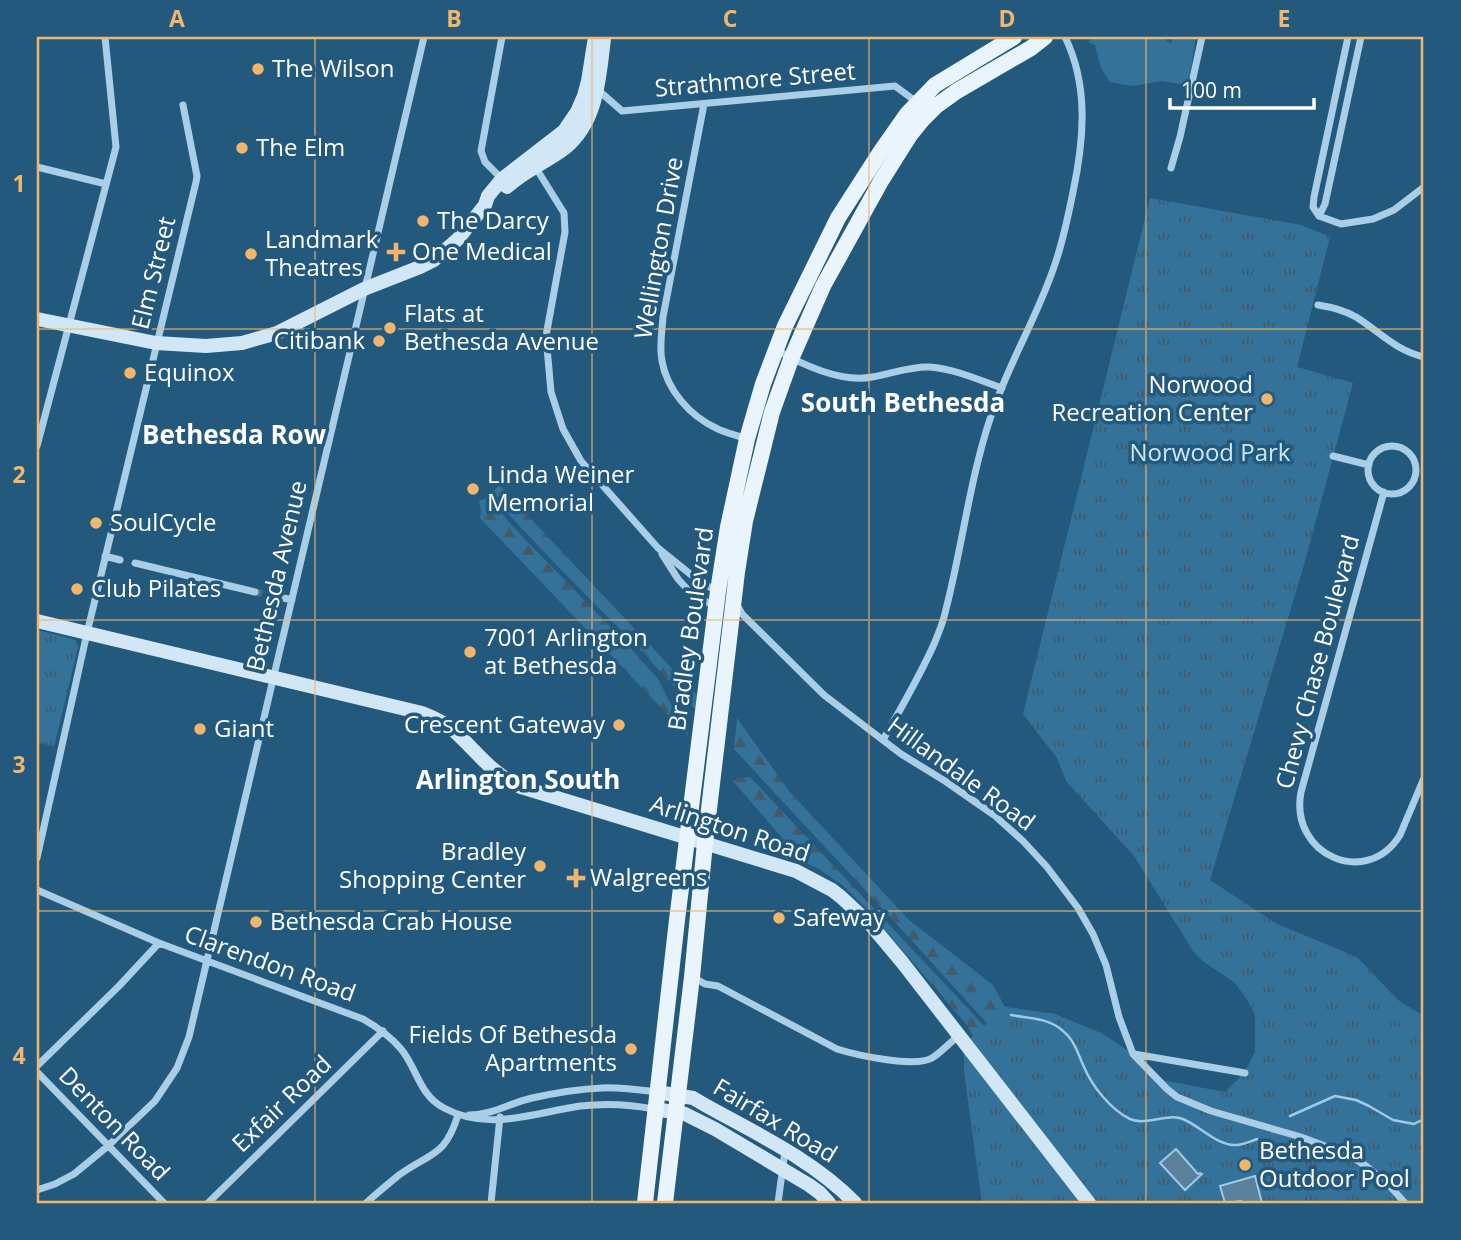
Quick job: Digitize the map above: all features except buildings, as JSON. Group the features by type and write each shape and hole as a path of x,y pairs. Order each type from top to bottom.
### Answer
{"main road":[{"name":"Bradley Boulevard","path":"645,1203 717,599 728,527 747,439 763,384 775,349 838,218 906,114 935,85 1014,37"},
{"name":"Bradley Boulevard","path":"665,1203 677,1094 698,981 705,843 737,616 734,599 737,572 747,511 772,412 791,359 828,276 910,135 936,106 1045,37"},
{"path":"910,135 917,114 917,103"}],"street":[{"path":"37,446 116,147 105,37"},
{"name":"Bethesda Avenue","path":"37,1189 55,1184 74,1174 155,1101 177,1068 189,1037 424,37"},
{"path":"502,37 481,150 485,162 505,183"},
{"path":"592,98 589,81 595,37"},
{"path":"505,183 536,168 566,147 586,122 604,37"},
{"path":"883,740 923,669 944,619 979,456 992,413 1055,266 1067,222 1081,154 1083,126 1081,93 1073,54 1065,37"},
{"path":"1171,167 1202,37"},
{"path":"1348,37 1313,207 1319,216 1341,224 1373,219 1394,210 1424,187"},
{"path":"1319,216 1325,204 1360,37"},
{"name":"Strathmore Street","path":"592,98 622,111 895,86 917,103"},
{"path":"37,320 156,343 225,345 257,340 296,325 364,289 434,260 458,239 485,205 495,201 512,170 564,131 577,112 592,98"},
{"path":"917,103 936,106"},
{"name":"Wellington Drive","path":"704,104 663,317 660,343 662,363 670,385 694,414 715,428 747,439"},
{"name":"Elm Street","path":"37,858 105,556 197,176 183,105"},
{"path":"1331,114 1344,117"},
{"path":"37,167 106,184"},
{"path":"536,168 561,208 565,222 546,336 551,391 563,429 581,461 658,548 689,591 717,599 734,599"},
{"path":"1318,305 1356,316 1391,343 1424,358"},
{"path":"775,349 818,370 845,376 868,378 929,367 950,370 1002,388"},
{"path":"1356,462 1365,461 1373,455 1386,447 1400,447 1415,463 1412,483 1402,492 1394,494 1376,488 1368,475 1373,455"},
{"path":"1333,456 1369,465"},
{"path":"1415,477 1424,479"},
{"name":"Chevy Chase Boulevard","path":"1384,492 1299,804 1299,816 1312,844 1333,860 1366,861 1378,856 1396,842 1424,778"},
{"path":"658,548 717,599"},
{"path":"105,556 120,560"},
{"path":"135,563 255,592"},
{"path":"275,596 292,600"},
{"name":"Hillandale Road","path":"717,599 824,695 901,754 994,815 1047,867 1078,908 1093,934 1106,965 1119,1017 1133,1054 1156,1079 1177,1097 1211,1111 1349,1155 1389,1185 1405,1203"},
{"name":"Arlington Road","path":"37,621 422,713 450,727 508,782 796,871 832,890 871,925 1089,1203"},
{"name":"Clarendon Road","path":"37,890 159,943 363,1019 383,1031 402,1050 420,1084 432,1099 458,1115"},
{"path":"37,1066 159,943"},
{"path":"698,981 718,986 837,1049 857,1055 916,1062 932,1059 958,1036"},
{"name":"Exfair Road","path":"208,1203 383,1031"},
{"path":"1133,1054 1245,1073"},
{"name":"Denton Road","path":"37,1072 164,1203"},
{"name":"Fairfax Road","path":"458,1115 480,1115 501,1110 529,1098 604,1087 677,1094 693,1098 785,1150 816,1169 855,1203"},
{"name":"Fairfax Road","path":"458,1115 480,1121 500,1121 610,1103 632,1104 685,1114 782,1168 829,1203"},
{"path":"491,1203 501,1110"},
{"path":"366,1203 401,1174 437,1152 453,1132 458,1115"},
{"path":"778,1203 785,1150"}],"green space":[{"path":"1092,37 1167,37 1166,41 1171,43 1173,37 1196,37 1188,85 1161,81 1133,86 1110,82 1101,68 1095,45 1088,42"},
{"name":"Norwood Park","path":"1150,198 1301,225 1330,237 1297,367 1353,383 1305,561 1210,880 1277,924 1357,957 1398,1000 1424,1016 1424,1203 982,1203 964,1072 964,1044 1005,1007 1054,1014 1101,1033 1133,1054 1156,1079 1225,1092 1244,1073 1255,1052 1255,1015 1246,998 1234,982 1204,962 1193,951 1134,856 1066,781 1057,758 1023,714"},
{"path":"499,485 697,695 695,709 491,494"},
{"path":"488,498 658,679 687,728 688,736 480,518 479,501"},
{"path":"37,630 72,639 78,647 54,747 37,742"},
{"path":"737,718 789,791 909,920 993,985 1005,1007 1054,1014 1101,1033 1133,1054 1110,1159 734,749"},
{"path":"750,777 976,1017 1108,1163 983,1052 966,1024 869,911 842,885 802,861 733,781"}],"shaded area":[{"path":"1176,1149 1198,1174 1202,1174 1185,1190 1160,1163"},
{"path":"1255,1176 1262,1203 1225,1203 1220,1186"}],"waterway":[{"path":"1011,1015 1047,1022 1064,1031 1097,1089 1109,1104 1130,1119 1183,1119 1215,1139 1229,1144 1236,1145 1257,1139"},
{"path":"1290,1116 1335,1096 1356,1100 1393,1120 1414,1124 1424,1119"}],"tunnel":[{"path":"255,592 275,596"}],"place":[{"name":"The Wilson","path":"258,69"},
{"name":"The Elm","path":"242,148"},
{"name":"The Darcy","path":"423,221"},
{"name":"One Medical","path":"396,252"},
{"name":"Landmark Theatres","path":"251,254"},
{"name":"Flats at Bethesda Avenue","path":"390,328"},
{"name":"Citibank","path":"379,341"},
{"name":"Equinox","path":"130,373"},
{"name":"Norwood Recreation Center","path":"1267,399"},
{"name":"Linda Weiner Memorial","path":"473,489"},
{"name":"SoulCycle","path":"96,523"},
{"name":"Club Pilates","path":"77,589"},
{"name":"7001 Arlington at Bethesda","path":"470,652"},
{"name":"Crescent Gateway","path":"619,725"},
{"name":"Giant","path":"200,729"},
{"name":"Bradley Shopping Center","path":"540,866"},
{"name":"Walgreens","path":"576,878"},
{"name":"Safeway","path":"779,918"},
{"name":"Bethesda Crab House","path":"256,922"},
{"name":"Fields Of Bethesda Apartments","path":"631,1049"},
{"name":"Bethesda Outdoor Pool","path":"1245,1165"}],"district":[{"name":"South Bethesda","path":"903,403"},
{"name":"Bethesda Row","path":"234,435"},
{"name":"Arlington South","path":"518,780"}]}
